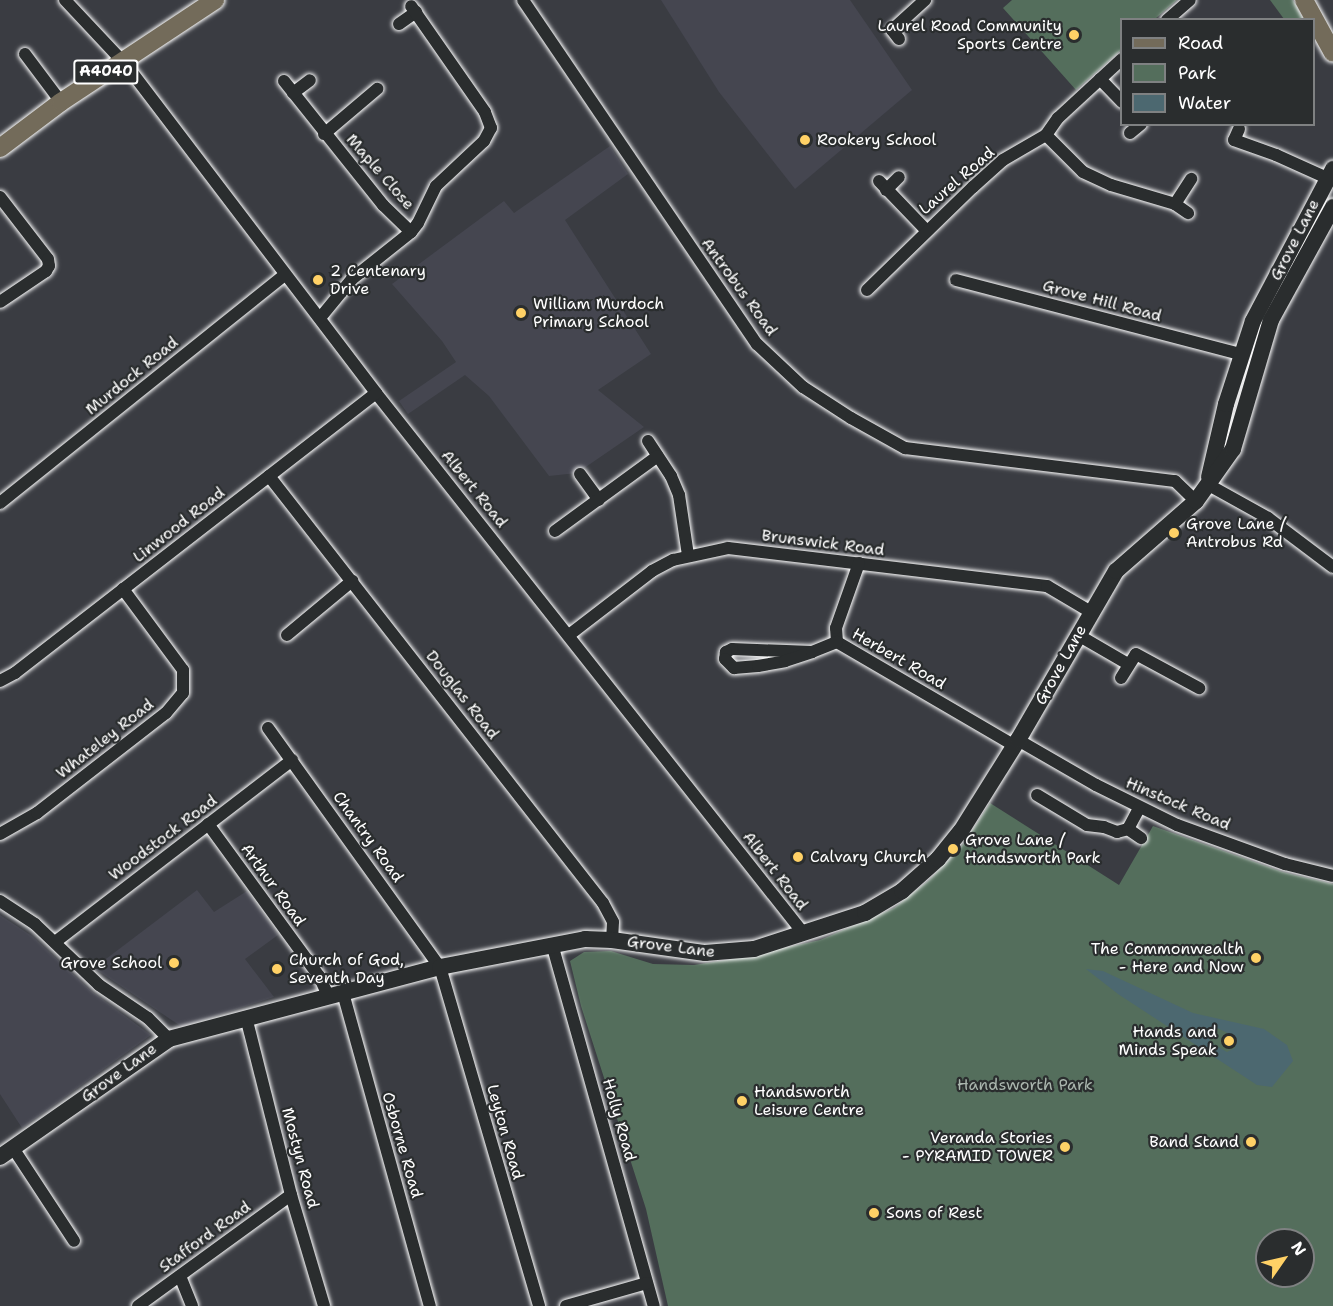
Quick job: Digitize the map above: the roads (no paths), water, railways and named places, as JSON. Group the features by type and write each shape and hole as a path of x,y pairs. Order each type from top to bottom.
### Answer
{"main road":[{"path":"1304,0 1314,18"},
{"name":"A4040","path":"0,148 62,102 207,2"},
{"path":"1315,20 1333,53"}],"street":[{"name":"Albert Road","path":"65,0 123,61 376,393 804,934"},
{"name":"Antrobus Road","path":"523,0 757,344 803,387 851,418 905,448 1175,481 1196,501"},
{"path":"899,39 892,30 925,0"},
{"path":"1174,17 1190,0"},
{"path":"320,318 352,279 411,232 418,223 436,186 484,141 490,128 485,112 414,9 399,24"},
{"path":"25,54 62,102"},
{"name":"Laurel Road","path":"867,290 926,230 1003,160 1046,135 1058,118 1120,61"},
{"path":"1100,79 1120,100"},
{"path":"293,93 310,80"},
{"name":"Maple Close","path":"284,81 324,134 383,205 411,232"},
{"name":"Maple Close","path":"324,134 377,89"},
{"path":"1130,134 1139,126"},
{"path":"1239,129 1234,140 1330,173"},
{"path":"1046,135 1083,172 1111,185 1175,204 1188,213"},
{"path":"1276,154 1279,141"},
{"name":"Grove Lane","path":"1207,484 1240,354 1253,321 1330,173"},
{"path":"899,177 883,185 926,230"},
{"path":"1175,204 1191,179"},
{"path":"0,197 48,259 49,266 46,271 0,302"},
{"name":"Grove Lane","path":"7,1153 169,1039 440,967 552,944 585,939 612,940 676,951 729,953 754,949 865,912 902,891 922,874 961,831 1017,743 1116,571 1196,501 1233,449 1271,320 1333,207"},
{"name":"Murdock Road","path":"0,503 285,274"},
{"name":"Grove Hill Road","path":"956,280 1240,354"},
{"name":"Linwood Road","path":"0,681 15,673 376,393"},
{"path":"648,441 679,495 688,555"},
{"path":"555,531 658,456"},
{"path":"580,474 599,501"},
{"name":"Douglas Road","path":"269,476 603,903 613,922 612,940"},
{"path":"1207,484 1268,518 1333,567"},
{"name":"Brunswick Road","path":"569,635 652,571 688,555 728,548 859,563 946,576 1047,586 1091,612"},
{"name":"Herbert Road","path":"859,563 836,628 837,642 1017,743"},
{"path":"287,635 352,582"},
{"name":"Whateley Road","path":"0,834 46,806 166,713 183,693 183,670 123,589"},
{"path":"1078,634 1128,664"},
{"path":"812,652 732,649 726,652 725,659 734,668 746,668 785,662 812,652 837,642"},
{"path":"1121,678 1136,654 1199,688"},
{"name":"Chantry Road","path":"268,728 440,967"},
{"name":"Hinstock Road","path":"1017,743 1139,808 1217,840 1285,864 1333,876"},
{"name":"Woodstock Road","path":"55,942 291,760"},
{"path":"1037,795 1087,825 1104,827 1116,832 1128,828 1139,808"},
{"name":"Arthur Road","path":"208,824 319,976 336,995"},
{"path":"1128,828 1141,838"},
{"path":"0,901 35,924 99,985 148,1018 169,1039"},
{"name":"Holly Road","path":"552,944 654,1306"},
{"name":"Leyton Road","path":"440,967 539,1306"},
{"name":"Osborne Road","path":"336,995 430,1306"},
{"name":"Mostyn Road","path":"246,1017 291,1195 324,1306"},
{"path":"7,1153 74,1241"},
{"name":"Stafford Road","path":"138,1306 291,1195"},
{"path":"180,1276 192,1306"},
{"path":"566,1306 647,1282"}],"water":[{"path":"1086,969 1103,971 1193,1013 1264,1029 1287,1045 1293,1061 1272,1087 1257,1085 1118,994","holes":["1217,1028 1232,1035 1236,1041 1235,1048 1227,1052 1210,1042 1208,1031"]}],"place":[{"name":"Laurel Road Community Sports Centre","path":"1074,35"},
{"name":"Rookery School","path":"805,140"},
{"name":"2 Centenary Drive","path":"318,280"},
{"name":"William Murdoch Primary School","path":"521,313"},
{"name":"Grove Lane / Antrobus Rd","path":"1174,533"},
{"name":"Grove Lane / Handsworth Park","path":"953,849"},
{"name":"Calvary Church","path":"798,857"},
{"name":"The Commonwealth - Here and Now","path":"1256,958"},
{"name":"Grove School","path":"174,963"},
{"name":"Church of God, Seventh Day","path":"277,969"},
{"name":"Hands and Minds Speak","path":"1229,1041"},
{"name":"Handsworth Leisure Centre","path":"742,1101"},
{"name":"Band Stand","path":"1251,1142"},
{"name":"Veranda Stories - PYRAMID TOWER","path":"1065,1147"},
{"name":"Sons of Rest","path":"874,1213"}],"park label":[{"name":"Handsworth Park","path":"1025,1085"}]}
